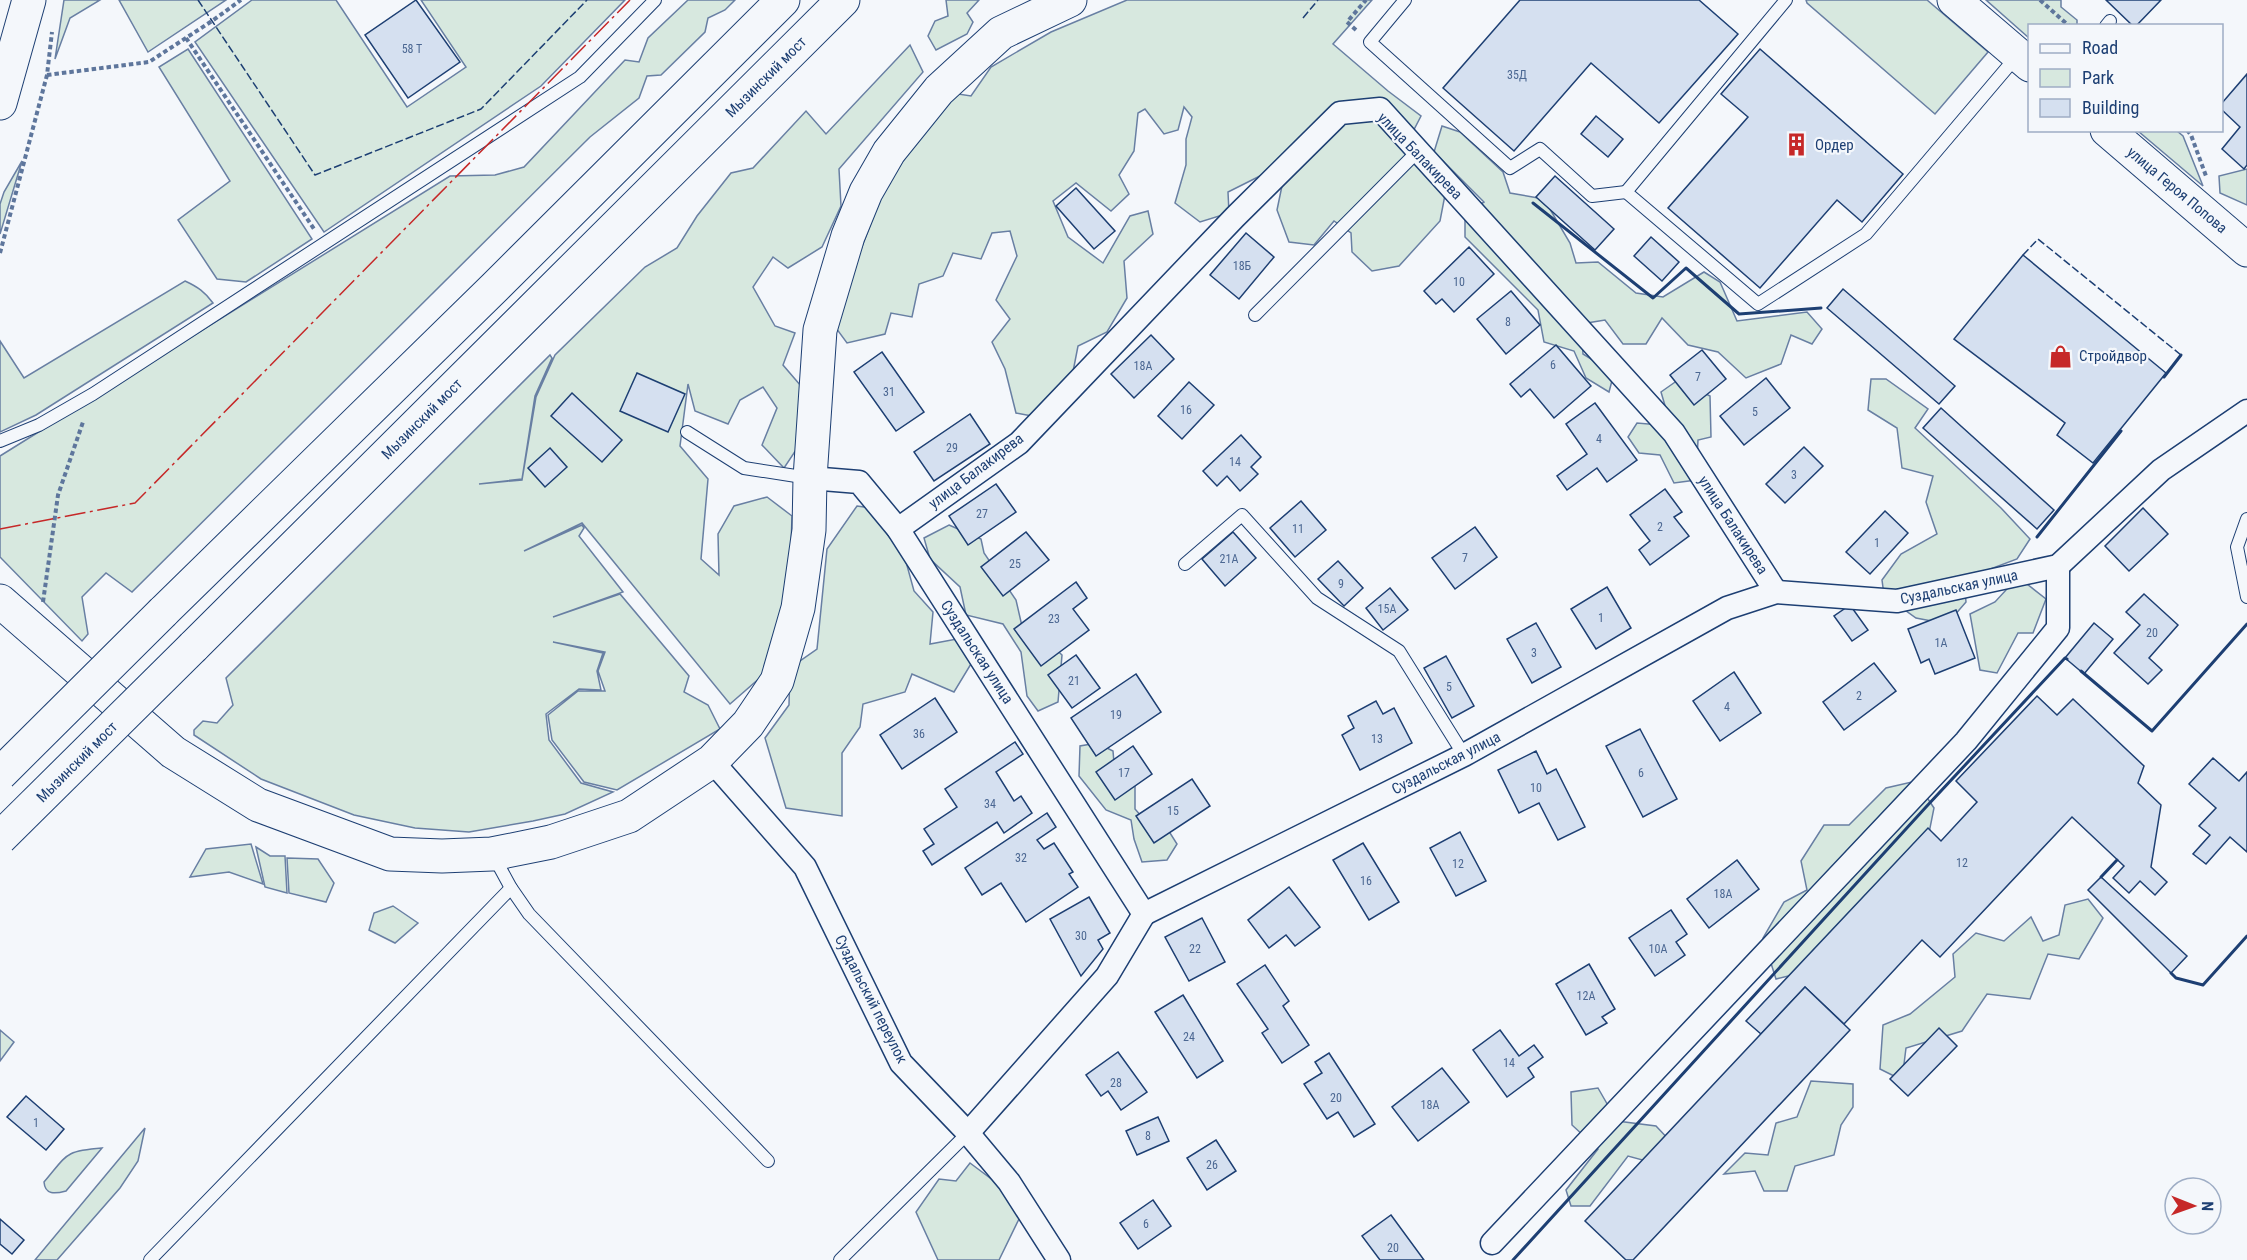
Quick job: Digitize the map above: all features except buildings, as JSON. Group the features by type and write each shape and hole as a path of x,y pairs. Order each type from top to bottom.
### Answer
{"main road":[{"path":"0,103 29,0"},
{"path":"0,774 783,0"},
{"name":"Мызинский мост","path":"0,838 843,0"},
{"path":"1001,33 1020,0"},
{"path":"4,610 38,635 173,752 258,805 390,854 442,856 492,854 551,842 629,816 712,761 748,724 777,681 798,608 809,530 810,478 820,330 845,245 866,192 889,152 939,90 1001,33 1070,0"},
{"path":"1954,0 2024,60"},
{"name":"улица Героя Попова","path":"2109,132 2247,250"}],"street":[{"name":"улица Балакирева","path":"898,529 1019,443 1235,217 1341,113 1380,109 1674,433 1776,592"},
{"path":"1492,1243 1966,741 2058,628 2058,566 2161,470 2247,411"},
{"name":"Суздальская улица","path":"810,478 859,482 898,529 1144,914 1464,755 1727,608 1776,592 1897,601 2058,566"},
{"name":"Суздальский переулок","path":"712,761 805,867 901,1064 968,1133 1009,1182 1059,1260"},
{"path":"968,1133 1107,976 1144,914"}],"lane":[{"path":"0,441 39,425 93,394 580,77 655,0"},
{"path":"1405,0 1370,42 1510,168 1540,149 1592,196 1626,192 1786,0"},
{"path":"1626,192 1758,304 1866,234 2024,60"},
{"path":"1255,315 1418,151"},
{"path":"687,432 744,468 810,478"},
{"path":"1185,564 1242,515 1317,598 1399,651 1464,755"},
{"path":"2247,519 2237,548 2247,597"},
{"path":"492,854 529,914 768,1161"},
{"path":"150,1260 511,888"},
{"path":"840,1260 968,1133"}],"path":[{"path":"47,75 149,62 241,0"},
{"path":"1366,0 1347,22 1370,42"},
{"path":"2040,0 2067,24"},
{"path":"0,253 47,75 52,30"},
{"path":"186,38 324,244"},
{"path":"38,635 58,495 93,394"}],"green space":[{"path":"64,0 100,0 70,18 55,59"},
{"path":"119,0 226,0 148,52"},
{"path":"252,0 336,0 407,107 466,67 421,0 625,0 541,86 324,232 195,42"},
{"path":"688,0 735,0 725,10 708,18 705,32 661,75 647,76 639,98 590,137 132,592 106,573 82,597 88,634 82,641 0,557 0,456 450,176 495,175 524,167 625,60 639,62 648,38"},
{"path":"946,0 979,0 967,13 973,22 967,34 936,50 928,36 935,21 948,16"},
{"path":"1127,0 1372,0 1333,44 1421,116 1404,149 1445,195 1440,221 1399,266 1372,271 1352,252 1351,233 1334,221 1314,245 1289,242 1277,210 1283,181 1270,171 1228,192 1229,213 1200,222 1175,203 1186,165 1186,139 1192,117 1184,107 1178,130 1164,134 1145,109 1138,113 1134,151 1119,175 1129,194 1111,211 1076,183 1053,201 1068,237 1103,263 1130,216 1148,211 1153,234 1124,261 1127,298 1107,332 1078,346 1070,387 1037,417 1016,413 1005,369 992,342 1010,319 996,300 1017,256 1010,231 992,233 981,259 953,253 943,276 919,284 912,317 891,313 885,334 847,343 833,324 881,196 929,119 952,93 971,96 991,67 1051,32"},
{"path":"1806,0 1927,0 1988,52 1935,114"},
{"path":"1986,0 2061,0 2061,7 2077,20 2077,24 2028,24 2028,37"},
{"path":"910,45 923,72 839,169 841,206 822,247 788,268 773,257 753,287 775,326 795,333 783,365 801,386 796,450 784,468 762,445 777,408 763,387 740,400 728,424 695,411 688,384 680,446 708,479 701,559 719,575 718,534 734,506 767,497 792,516 790,578 762,676 730,704 582,523 524,551 582,525 584,528 579,536 623,592 553,617 620,594 689,676 684,692 708,705 720,729 617,790 584,782 552,740 548,715 578,691 605,691 598,671 605,652 553,642 603,653 597,671 601,690 579,689 546,714 549,740 581,783 613,792 565,814 469,832 415,828 354,815 261,779 194,735 194,730 203,721 217,723 233,705 226,678 550,355 552,358 535,396 522,479 479,484 522,480 536,397 555,355 645,267 677,248 697,216 731,173 753,168 806,111 826,134"},
{"path":"188,49 312,239 246,282 217,279 178,220 230,181 159,67"},
{"path":"1442,126 1460,132 1503,172 1510,193 1544,199 1570,243 1576,263 1598,262 1636,293 1663,297 1704,272 1720,282 1737,321 1807,312 1822,329 1812,344 1791,335 1781,364 1746,378 1718,352 1688,345 1662,318 1646,344 1623,344 1605,320 1581,324 1583,354 1614,373 1609,392 1586,378 1574,351 1544,342 1538,310 1465,237 1465,214 1484,202 1434,152"},
{"path":"2139,132 2178,132 2183,136 2203,186"},
{"path":"22,161 0,234 0,204 4,192"},
{"path":"2247,169 2247,205 2220,193 2219,176"},
{"path":"185,281 201,290 213,303 36,415 0,432 0,341 24,378"},
{"path":"1871,379 1886,379 1928,409 1915,428 2001,508 2030,539 2017,559 1964,579 1966,602 1947,624 1916,618 1884,595 1882,580 1901,554 1937,534 1926,502 1933,476 1902,468 1897,428 1868,410"},
{"path":"1678,380 1710,396 1711,437 1698,440 1696,480 1674,483 1660,455 1639,453 1628,437 1637,423 1671,426 1661,392"},
{"path":"857,506 892,511 914,591 933,612 930,644 962,638 974,659 954,692 912,674 905,692 863,704 860,727 842,753 842,816 786,808 765,738 789,705 790,668 817,649 827,549"},
{"path":"949,525 981,539 984,553 1016,600 1024,635 1046,640 1062,655 1058,702 1038,711 1027,696 1021,652 1003,624 966,615 960,587 930,559 924,538"},
{"path":"2018,577 2046,599 2033,633 2018,633 1997,673 1980,670 1970,614 1995,602"},
{"path":"1097,743 1113,751 1115,775 1135,779 1135,809 1148,824 1165,825 1177,844 1167,860 1142,862 1134,839 1131,820 1106,810 1079,776 1080,746"},
{"path":"1916,781 1934,808 1925,853 1809,971 1776,979 1763,938 1784,902 1807,890 1801,861 1824,825 1849,825 1886,788"},
{"path":"251,844 263,884 229,872 190,877 206,849"},
{"path":"256,847 270,856 285,856 287,893 265,887"},
{"path":"287,858 318,859 334,883 326,902 289,893"},
{"path":"2088,899 2103,918 2079,959 2048,954 2030,999 1987,994 1962,1031 1906,1048 1902,1080 1880,1069 1883,1025 1910,1014 1955,977 1953,954 1976,933 2004,941 2031,917 2043,941 2059,935 2065,905"},
{"path":"393,906 418,923 395,943 369,930 374,913"},
{"path":"0,1030 14,1042 0,1061"},
{"path":"1811,1081 1853,1084 1853,1107 1841,1125 1834,1155 1795,1166 1787,1191 1764,1191 1755,1171 1724,1174 1745,1153 1768,1155 1776,1123 1797,1117"},
{"path":"1598,1088 1617,1121 1656,1126 1672,1143 1657,1164 1628,1156 1590,1206 1571,1206 1566,1190 1598,1149 1572,1125 1571,1092"},
{"path":"145,1128 138,1161 120,1188 57,1260 35,1260"},
{"path":"102,1148 66,1191 54,1193 46,1189 44,1182 68,1156 80,1151"},
{"path":"970,1163 1006,1190 1019,1219 999,1260 938,1260 916,1212 939,1179 956,1181"}],"fence":[{"path":"198,0 315,175 481,109 587,0"},
{"path":"1303,18 1318,0"},
{"path":"2023,255 2038,239 2181,355"}],"wall":[{"path":"1533,203 1653,298 1686,268 1739,314 1821,308"},
{"path":"2164,377 2181,355"},
{"path":"2037,537 2121,431"},
{"path":"2081,671 2152,731 2247,624"},
{"path":"1513,1260 1926,807 2065,658 2067,659"},
{"path":"2101,877 2117,860"},
{"path":"2171,973 2176,978 2203,985 2247,936"}],"power":[{"path":"0,529 135,503 630,0"}],"place":[{"name":"Ордер","path":"1797,145"},
{"name":"Стройдвор","path":"2061,356"}]}
